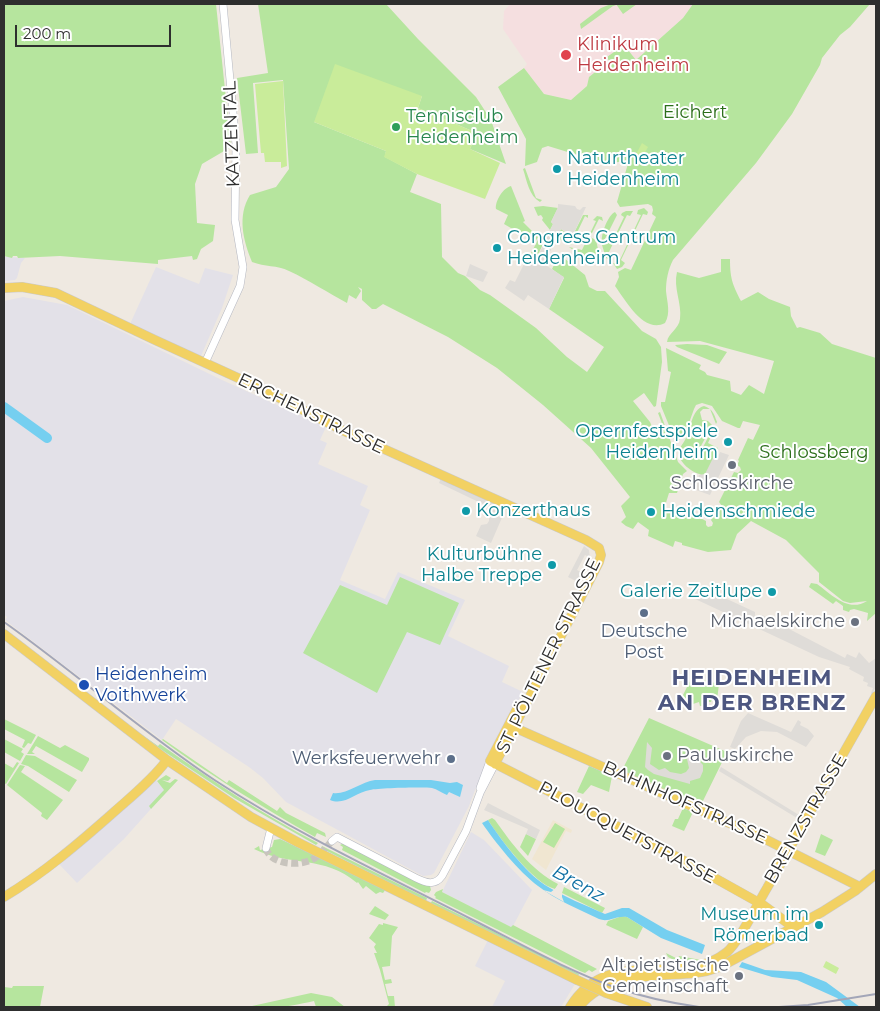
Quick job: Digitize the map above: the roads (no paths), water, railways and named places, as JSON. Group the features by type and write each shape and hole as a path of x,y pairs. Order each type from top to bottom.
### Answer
{"main road":[{"name":"ERCHENSTRASSE","path":"4,288 22,287 56,293 276,396 344,431 596,546"},
{"name":"ST. PÖLTENER STRASSE","path":"492,763 599,562 601,555 596,546"},
{"path":"4,634 155,752 271,828 577,980 606,993 647,1007"},
{"name":"BRENZSTRASSE","path":"570,1007 587,986 604,976 621,972 680,968 705,964 729,950 758,903 876,696"},
{"name":"BAHNHOFSTRASSE","path":"511,726 788,850 860,887"},
{"path":"155,752 155,774"},
{"path":"4,897 36,877 62,857 155,774 167,760"},
{"name":"PLOUCQUETSTRASSE","path":"492,763 679,858 758,903 793,927"},
{"path":"579,1007 594,992 617,981 712,970 730,962 822,912 876,874"}],"street":[{"name":"KATZENTAL","path":"205,364 240,286 243,264 235,220 236,145 223,4"},
{"name":"ST. PÖLTENER STRASSE","path":"334,839 416,878 432,883 437,881 442,876 467,827 492,763"},
{"path":"266,848 271,828"}],"water":[{"path":"375,780 431,780 450,783 457,782 463,785 460,797 449,792 447,795 432,788 401,788 370,790 346,800 330,800 333,793 343,792"},
{"path":"488,820 506,846 545,885 605,914 622,908 629,908 667,930 705,945 702,954 661,938 627,917 599,919 552,896 523,873 508,856 482,823"},
{"path":"742,962 765,970 801,972 826,982 860,1007 847,1007 837,998 797,980 772,977 739,967"}],"waterway":[{"name":"Brenz","path":"4,407 47,438"}],"tunnel":[{"path":"266,848 269,854 279,861 299,863 314,858 332,841"}],"railway":[{"path":"4,622 189,762 278,819 561,965 617,988 668,1002 699,1007"},
{"path":"779,1007 808,1005 876,994"}],"place":[{"name":"Klinikum Heidenheim","path":"566,55"},
{"name":"Tennisclub Heidenheim","path":"396,127"},
{"name":"Naturtheater Heidenheim","path":"557,169"},
{"name":"Congress Centrum Heidenheim","path":"497,248"},
{"name":"Opernfestspiele Heidenheim","path":"728,442"},
{"name":"Schlosskirche","path":"732,465"},
{"name":"Konzerthaus","path":"466,511"},
{"name":"Heidenschmiede","path":"651,512"},
{"name":"Kulturbühne Halbe Treppe","path":"552,565"},
{"name":"Galerie Zeitlupe","path":"772,592"},
{"name":"Deutsche Post","path":"644,613"},
{"name":"Michaelskirche","path":"855,622"},
{"name":"Heidenheim Voithwerk","path":"84,685"},
{"name":"Pauluskirche","path":"667,756"},
{"name":"Werksfeuerwehr","path":"451,759"},
{"name":"Museum im Römerbad","path":"819,925"},
{"name":"Altpietistische Gemeinschaft","path":"739,976"}],"district":[{"name":"HEIDENHEIM AN DER BRENZ","path":"752,692"}],"park label":[{"name":"Eichert","path":"695,113"},
{"name":"Schlossberg","path":"814,453"}]}
